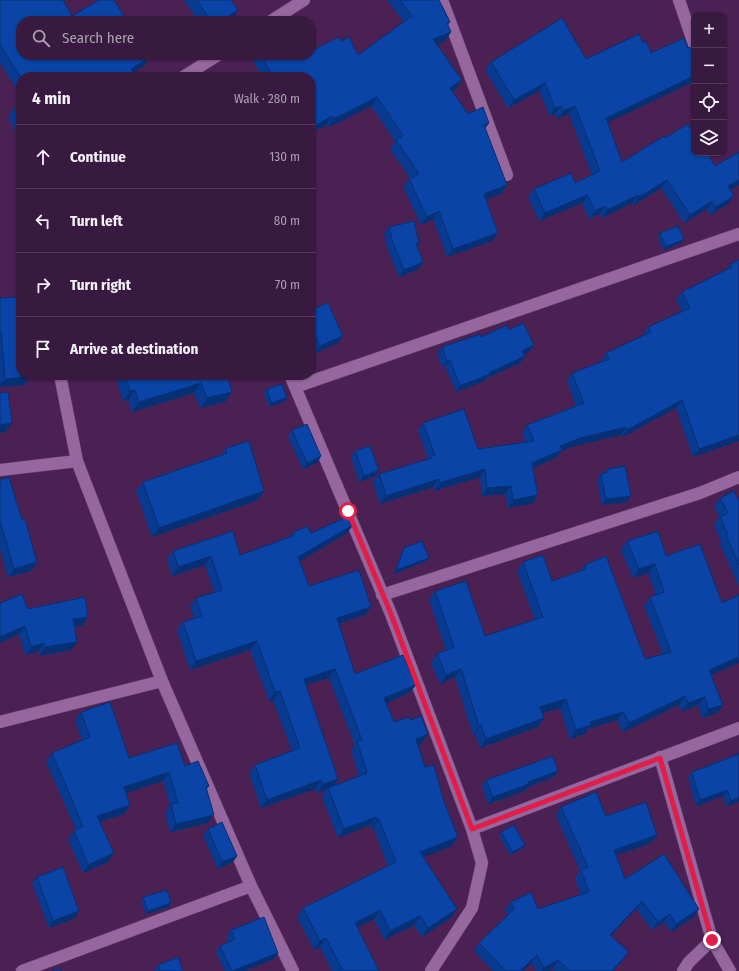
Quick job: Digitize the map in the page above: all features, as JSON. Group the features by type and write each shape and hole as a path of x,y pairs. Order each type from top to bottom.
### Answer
{"street":[{"path":"279,16 304,0"},
{"path":"442,0 507,174"},
{"path":"679,0 691,35"},
{"path":"191,72 210,60"},
{"path":"316,380 739,234"},
{"path":"61,380 77,461 162,681 251,886 293,971"},
{"path":"292,380 391,614 472,829 482,864 472,908 431,971"},
{"path":"295,387 315,380"},
{"path":"0,470 77,461"},
{"path":"382,595 700,493 739,477"},
{"path":"0,722 162,681"},
{"path":"472,829 739,728"},
{"path":"660,758 712,940 730,971"},
{"path":"22,971 251,886"},
{"path":"683,971 689,962 712,940"}],"building":[{"path":"0,0 63,0 72,16 16,16 16,60 145,60 131,69 133,72 17,72 0,45"},
{"path":"99,0 114,0 124,16 72,16"},
{"path":"197,0 231,0 238,10 229,16 208,16"},
{"path":"400,0 439,0 450,22 447,23 451,32 433,39 462,80 450,88 468,114 483,107 489,123 484,125 507,185 484,194 498,233 453,249 439,211 427,217 409,179 419,174 396,140 403,135 377,97 344,114 333,119 332,116 316,125 316,72 270,72 264,60 316,60 316,48 339,37 341,41 349,37 358,55 412,16"},
{"path":"562,18 586,59 639,34 643,43 646,41 651,53 684,38 688,48 691,47 691,77 606,118 622,162 664,136 665,138 688,124 691,128 691,156 709,156 715,166 739,152 739,180 728,186 734,196 716,207 712,201 690,215 667,180 639,197 638,195 607,210 605,206 595,211 587,195 545,213 534,189 571,173 575,183 600,171 575,106 563,111 561,106 555,108 545,83 514,100 491,62"},
{"path":"414,221 419,243 416,243 423,262 404,270 393,243 389,227"},
{"path":"678,226 684,239 666,247 660,233"},
{"path":"739,260 739,435 699,449 682,400 627,430 626,427 580,438 560,446 562,450 532,463 538,495 513,500 511,486 487,488 485,469 440,483 439,479 386,496 379,474 432,458 432,456 435,455 423,423 464,409 478,449 534,441 527,425 584,403 572,373 609,359 606,353 651,332 648,327 690,308 682,292 732,267 730,264"},
{"path":"16,297 16,378 5,379 0,331 0,298"},
{"path":"328,303 343,336 320,346 316,337 316,308"},
{"path":"523,323 534,345 522,351 525,356 489,373 490,374 460,386 450,360 447,361 442,347 480,334 481,337 507,325 509,330"},
{"path":"127,380 228,380 232,392 207,398 201,383 139,402 135,390 130,391"},
{"path":"282,384 287,398 271,403 267,389"},
{"path":"8,392 12,423 0,425 0,393"},
{"path":"307,424 321,456 307,463 292,430"},
{"path":"249,441 264,491 159,528 143,482 227,453 226,448"},
{"path":"370,446 379,470 364,476 355,451"},
{"path":"625,466 631,496 606,499 601,474 608,472 608,469"},
{"path":"9,477 22,520 25,519 37,562 14,569 0,524 0,480"},
{"path":"734,491 739,501 739,565 720,517 728,513 720,498"},
{"path":"349,516 353,525 298,557 309,586 359,570 371,607 337,618 355,674 403,655 416,685 384,698 394,722 409,717 410,720 421,716 428,734 416,739 425,767 434,765 443,799 458,837 420,852 457,909 428,928 420,916 390,931 380,910 355,923 379,971 343,971 326,938 320,941 303,908 396,862 379,819 376,817 344,829 328,788 367,773 357,741 362,740 335,669 304,679 338,779 323,784 321,780 267,800 255,765 300,748 280,691 275,692 257,641 196,661 183,622 202,616 196,598 222,590 211,556 178,567 173,551 233,531 240,555 293,536 292,533 307,526 311,533"},
{"path":"658,531 666,556 700,544 722,603 739,595 739,657 709,670 723,705 708,709 705,697 688,703 685,696 629,723 623,712 590,722 591,725 576,730 566,699 540,707 544,718 486,739 481,725 479,726 461,669 446,675 437,654 454,647 435,591 466,581 485,636 543,617 523,562 543,555 552,581 586,569 585,565 606,556 645,659 671,652 650,597 664,592 655,564 639,569 627,541"},
{"path":"422,541 429,558 396,570 404,548"},
{"path":"22,594 28,609 85,597 88,617 73,619 77,642 45,647 44,643 31,647 25,626 0,637 0,603"},
{"path":"110,702 129,758 177,743 185,766 198,761 209,786 206,787 214,815 176,824 171,804 178,803 169,772 124,787 130,805 97,816 114,853 88,865 74,831 83,826 52,753 90,737 81,712"},
{"path":"739,754 739,797 731,801 727,790 700,800 692,772"},
{"path":"553,756 558,771 528,782 529,784 493,797 486,780"},
{"path":"596,792 606,816 646,802 657,835 614,850 625,879 664,854 699,909 676,924 670,914 658,922 642,901 610,935 629,952 612,971 570,971 558,960 544,968 537,955 520,971 506,971 479,943 514,909 511,902 531,892 538,909 589,892 581,870 588,867 561,807"},
{"path":"222,822 237,856 222,862 208,829"},
{"path":"514,825 525,845 513,852 501,832"},
{"path":"63,867 79,911 53,921 37,877"},
{"path":"167,890 171,903 148,911 143,897"},
{"path":"264,917 278,953 232,971 220,946 235,939 231,930"},
{"path":"178,957 183,971 160,971 158,965"},
{"path":"60,968 61,971 52,971"}],"route":[{"path":"348,511 391,614 472,829 660,758 712,940"}]}
